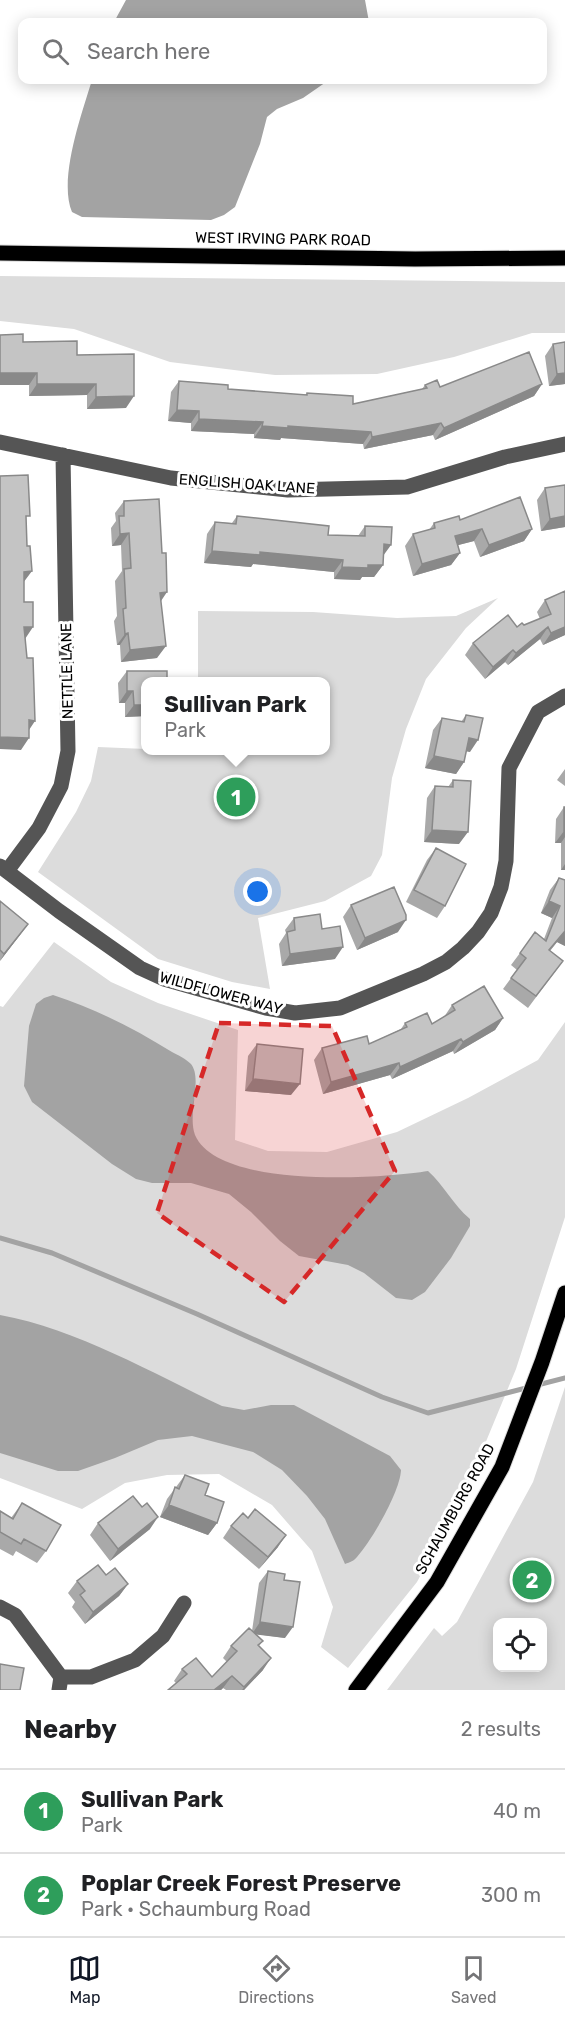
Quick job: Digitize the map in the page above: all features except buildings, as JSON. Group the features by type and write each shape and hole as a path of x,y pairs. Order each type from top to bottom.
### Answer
{"main road":[{"name":"WEST IRVING PARK ROAD","path":"0,253 415,259 565,258"},
{"name":"SCHAUMBURG ROAD","path":"356,1690 437,1582 502,1467 537,1376 565,1293"}],"street":[{"name":"ENGLISH OAK LANE","path":"0,442 171,478 288,489 406,487 505,457 565,444"},
{"name":"NETTLE LANE","path":"4,868 39,828 61,786 68,751 63,455"},
{"name":"WILDFLOWER WAY","path":"4,868 59,911 140,968 164,979 266,1008 295,1013 340,1008 423,974 446,962 478,932 491,913 501,887 506,861 509,768 538,712 565,696"},
{"path":"0,1607 15,1615 60,1683 91,1677 135,1660 163,1636 184,1603"}],"highlighted area":[{"path":"219,1023 332,1026 395,1171 284,1302 157,1213"}],"shaded area":[{"path":"126,0 365,0 368,18 116,18"},
{"path":"91,84 323,84 303,98 277,109 267,117 260,144 235,207 211,220 82,217 72,212 68,198 68,182 78,128"},
{"path":"0,276 565,282 565,333 532,333 454,357 377,374 275,375 170,362 74,329 0,321"},
{"path":"498,598 466,628 426,679 406,729 392,778 382,855 371,876 325,901 258,918 270,989 232,982 158,959 38,872 76,812 91,781 98,747 141,749 141,755 330,755 330,677 198,677 198,611 313,612 397,618 456,616"},
{"path":"54,942 111,982 158,1003 238,1030 235,1140 268,1151 327,1152 397,1132 468,1098 538,1060 565,1022 565,1217 516,1369 468,1485 417,1582 348,1668 321,1647 333,1607 312,1551 272,1505 219,1474 167,1475 125,1483 82,1509 0,1478 0,1006 3,1007"},
{"path":"53,995 114,1020 158,1043 191,1064 196,1078 193,1117 195,1135 210,1152 234,1165 266,1172 302,1176 374,1176 428,1171 470,1219 470,1226 451,1258 425,1292 412,1300 396,1298 364,1273 348,1265 299,1256 229,1194 191,1183 152,1183 136,1179 112,1164 32,1102 24,1086 29,1026 36,1004"},
{"path":"0,1315 57,1330 86,1341 222,1406 244,1410 271,1405 294,1405 390,1456 401,1470 391,1503 355,1560 345,1564 325,1519 307,1496 282,1470 253,1452 192,1436 158,1440 78,1471 58,1471 0,1453"},
{"path":"565,1387 565,1690 387,1690 434,1628 442,1636 457,1622 533,1482"}],"waterway":[{"path":"0,1238 52,1253 197,1314 382,1397 428,1413 565,1378"}],"place":[{"name":"Sullivan Park","path":"236,797"},
{"name":"Poplar Creek Forest Preserve","path":"532,1580"}]}
